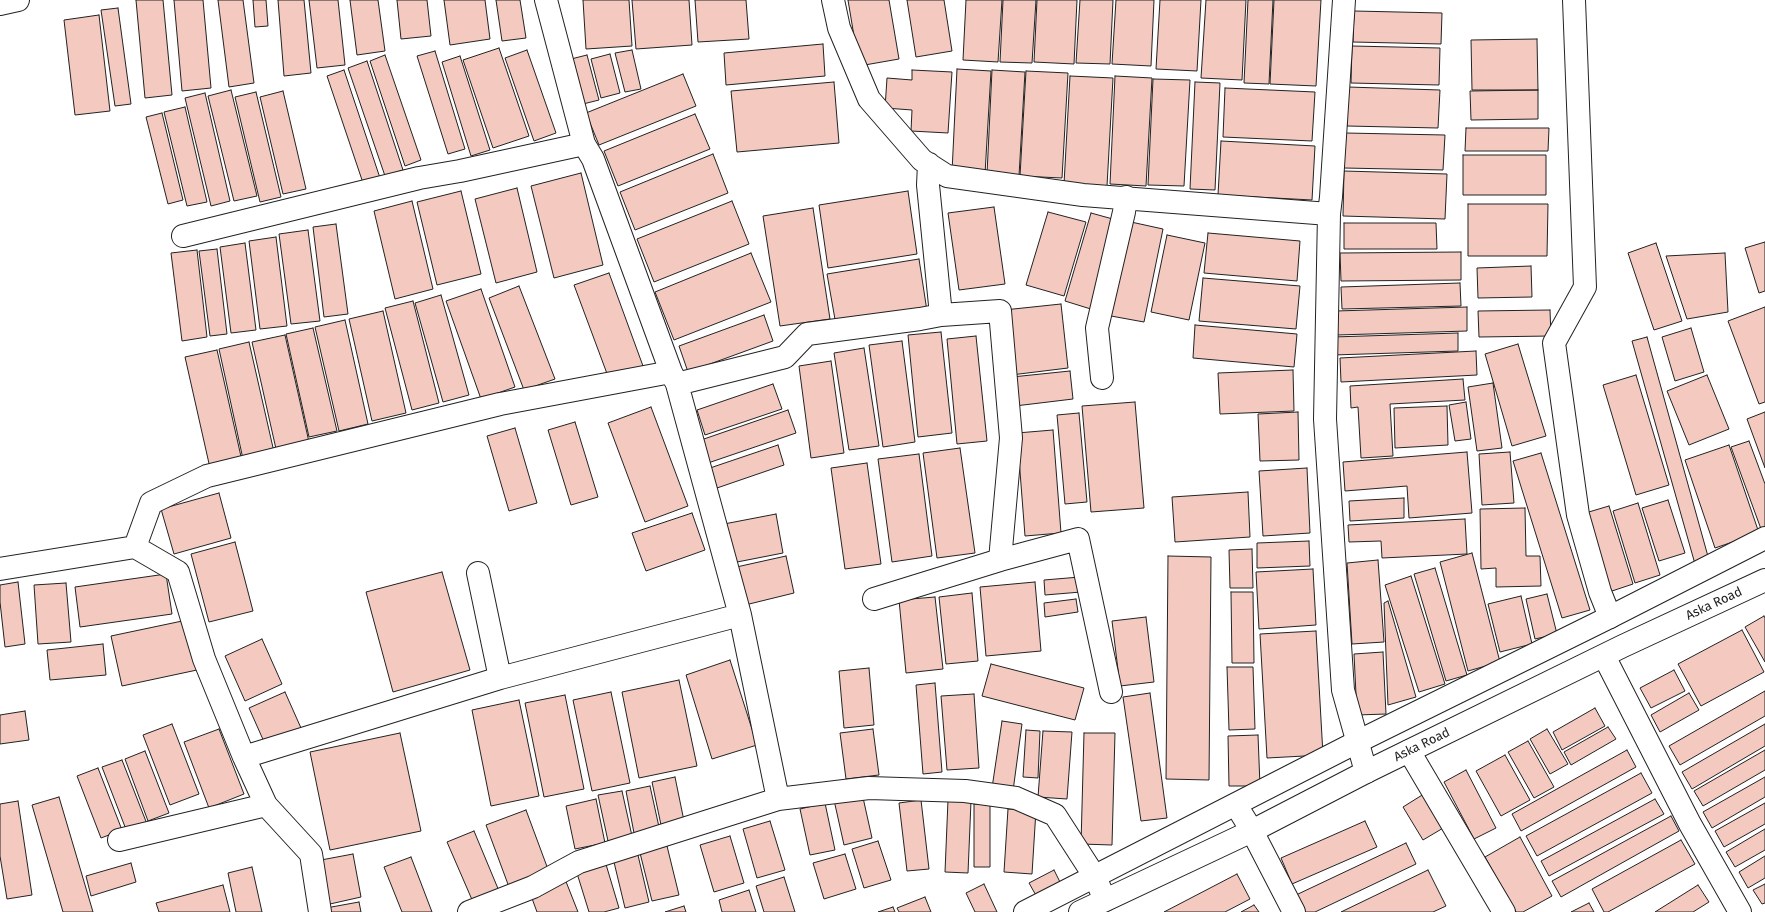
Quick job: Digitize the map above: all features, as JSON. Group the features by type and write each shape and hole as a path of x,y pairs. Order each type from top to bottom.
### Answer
{"main road":[{"path":"0,4 18,0"},
{"path":"546,0 584,144 593,158 674,378 740,615 778,799"},
{"path":"833,0 839,28 869,99 922,160 947,176 1083,195 1329,214"},
{"path":"1344,0 1332,189 1329,214 1325,419 1343,690 1366,772"},
{"path":"1574,0 1585,287 1554,342 1578,515 1600,592 1610,617"},
{"path":"183,236 419,178 460,171 584,144"},
{"path":"929,164 928,185 941,315"},
{"path":"1102,378 1097,328 1126,198"},
{"path":"135,547 151,503 207,476 500,404 674,378 785,357 807,334 920,320 941,315 1000,312 1011,438 1000,560"},
{"path":"1025,912 1357,742 1610,617 1765,538"},
{"path":"874,599 1000,560 1078,539 1111,692"},
{"path":"0,570 135,547 178,572 204,659 244,757 266,805 311,854 320,912"},
{"path":"478,573 500,678"},
{"name":"Aska Road","path":"1080,912 1252,831 1366,772 1604,656 1765,580"},
{"path":"244,757 500,678 740,615"},
{"path":"1604,656 1690,824 1740,912"},
{"path":"1408,752 1504,912"},
{"path":"469,912 533,887 579,862 778,799 870,788 965,791 1016,798 1055,815 1095,877 1105,900"},
{"path":"119,840 266,805"},
{"path":"1236,805 1252,831 1294,912"}],"building":[{"path":"136,0 163,0 172,95 145,98"},
{"path":"174,0 203,0 211,88 182,91"},
{"path":"218,0 243,0 254,83 229,87"},
{"path":"253,0 266,0 268,26 255,27"},
{"path":"278,0 304,0 311,73 284,76"},
{"path":"309,0 338,0 345,65 317,68"},
{"path":"350,0 378,0 385,51 357,55"},
{"path":"397,0 427,0 431,36 401,39"},
{"path":"444,0 485,0 490,39 450,45"},
{"path":"496,0 520,0 526,38 502,41"},
{"path":"583,0 629,0 632,46 586,49"},
{"path":"632,0 689,0 692,45 636,49"},
{"path":"695,0 746,0 749,39 698,42"},
{"path":"848,0 889,0 899,59 859,66"},
{"path":"907,0 944,0 952,51 916,57"},
{"path":"966,0 1002,0 998,62 963,60"},
{"path":"1003,0 1036,0 1032,63 1000,62"},
{"path":"1037,0 1077,0 1074,64 1034,62"},
{"path":"1080,0 1113,0 1110,64 1076,63"},
{"path":"1116,0 1154,0 1151,66 1112,64"},
{"path":"1160,0 1201,0 1197,71 1156,69"},
{"path":"1206,0 1246,0 1242,80 1201,78"},
{"path":"1248,0 1273,0 1269,84 1244,83"},
{"path":"1274,0 1321,0 1316,86 1270,84"},
{"path":"118,8 131,104 115,106 101,10"},
{"path":"1354,11 1442,13 1441,44 1353,42"},
{"path":"99,15 110,111 75,115 64,20"},
{"path":"1537,39 1538,90 1472,90 1471,40"},
{"path":"823,44 825,76 726,85 724,53"},
{"path":"1352,46 1440,48 1439,85 1351,83"},
{"path":"499,48 529,136 493,148 463,60"},
{"path":"527,50 556,133 534,141 505,58"},
{"path":"632,50 641,89 625,92 615,53"},
{"path":"435,51 465,149 448,154 417,56"},
{"path":"610,54 620,93 601,98 591,59"},
{"path":"385,55 421,160 405,166 370,61"},
{"path":"587,55 599,100 583,104 571,59"},
{"path":"460,56 490,150 471,156 442,62"},
{"path":"367,61 403,170 385,176 348,68"},
{"path":"957,69 991,71 985,174 952,172"},
{"path":"344,70 380,178 363,183 327,76"},
{"path":"912,70 952,72 948,133 911,131 912,110 885,108 887,78 912,80"},
{"path":"992,70 1025,72 1019,176 987,174"},
{"path":"1026,71 1068,73 1062,178 1020,176"},
{"path":"683,74 696,106 599,145 586,113"},
{"path":"1070,76 1113,78 1107,186 1064,184"},
{"path":"1115,76 1152,78 1146,186 1110,184"},
{"path":"1153,79 1190,80 1184,186 1148,185"},
{"path":"834,82 839,143 737,152 731,91"},
{"path":"1195,82 1220,83 1215,190 1190,189"},
{"path":"1348,87 1440,90 1438,128 1347,126"},
{"path":"1225,88 1315,92 1312,141 1223,137"},
{"path":"231,90 257,196 234,201 208,96"},
{"path":"1538,90 1538,119 1471,120 1470,91"},
{"path":"283,91 306,189 283,194 260,97"},
{"path":"256,92 281,197 260,202 235,97"},
{"path":"205,93 230,201 211,206 185,98"},
{"path":"185,107 207,202 187,206 164,112"},
{"path":"162,113 183,200 168,204 146,117"},
{"path":"695,114 710,149 618,186 604,151"},
{"path":"1466,128 1549,128 1548,151 1465,151"},
{"path":"1345,133 1445,135 1443,170 1344,168"},
{"path":"1221,141 1315,146 1312,200 1218,195"},
{"path":"713,154 728,193 635,230 620,192"},
{"path":"1463,155 1546,155 1546,195 1463,195"},
{"path":"1344,171 1447,174 1445,219 1343,216"},
{"path":"581,173 603,265 554,278 531,186"},
{"path":"517,188 537,272 496,283 475,199"},
{"path":"461,191 481,274 437,285 417,202"},
{"path":"908,191 917,254 828,268 819,205"},
{"path":"412,201 433,289 395,299 374,211"},
{"path":"732,201 749,244 654,282 637,239"},
{"path":"1468,204 1548,204 1547,256 1468,256"},
{"path":"994,207 1005,284 959,290 948,213"},
{"path":"813,208 830,319 780,326 763,216"},
{"path":"1048,212 1086,222 1064,296 1026,285"},
{"path":"1091,213 1120,221 1094,310 1065,301"},
{"path":"1131,222 1163,229 1144,322 1111,316"},
{"path":"1344,223 1436,223 1437,249 1344,249"},
{"path":"336,224 348,314 324,317 313,227"},
{"path":"308,230 320,321 291,324 279,234"},
{"path":"1208,233 1300,241 1297,281 1204,273"},
{"path":"1167,235 1205,243 1189,320 1151,312"},
{"path":"276,237 287,326 260,329 249,241"},
{"path":"1765,242 1765,291 1759,293 1745,248"},
{"path":"245,243 256,330 231,333 220,247"},
{"path":"1656,243 1682,321 1654,330 1628,253"},
{"path":"217,249 227,334 210,336 199,251"},
{"path":"197,250 207,337 182,341 171,253"},
{"path":"1461,252 1461,280 1341,281 1340,253"},
{"path":"751,253 771,302 674,340 655,292"},
{"path":"1725,253 1728,312 1687,319 1666,256"},
{"path":"919,259 927,311 836,325 827,274"},
{"path":"1531,266 1532,297 1478,298 1477,268"},
{"path":"609,273 643,366 609,379 574,285"},
{"path":"1203,278 1300,286 1296,329 1199,321"},
{"path":"1460,283 1461,306 1342,309 1341,287"},
{"path":"519,286 555,379 524,390 489,298"},
{"path":"481,289 515,387 481,399 446,301"},
{"path":"441,295 469,395 443,402 415,303"},
{"path":"413,301 439,403 412,410 385,308"},
{"path":"1061,304 1068,368 1011,375 1004,310"},
{"path":"1467,307 1467,331 1337,335 1336,311"},
{"path":"1765,307 1765,402 1759,404 1728,321"},
{"path":"1550,310 1551,336 1479,337 1478,311"},
{"path":"383,311 406,413 372,421 349,319"},
{"path":"764,315 773,341 688,372 679,346"},
{"path":"345,320 368,424 339,431 315,327"},
{"path":"1195,325 1297,334 1294,367 1193,358"},
{"path":"313,328 337,431 309,437 286,334"},
{"path":"1691,328 1704,372 1675,381 1662,337"},
{"path":"941,332 952,433 918,437 908,335"},
{"path":"1458,333 1458,351 1333,355 1333,337"},
{"path":"285,335 309,442 276,449 252,342"},
{"path":"976,336 987,441 957,444 947,339"},
{"path":"1647,337 1709,560 1695,564 1632,341"},
{"path":"902,341 915,442 883,447 869,345"},
{"path":"249,342 274,452 243,459 219,349"},
{"path":"1518,344 1546,436 1512,446 1485,354"},
{"path":"864,348 879,446 849,450 834,353"},
{"path":"217,350 242,461 210,468 185,357"},
{"path":"1476,351 1477,375 1341,382 1340,358"},
{"path":"831,361 844,453 811,458 799,366"},
{"path":"1293,370 1294,411 1220,414 1218,373"},
{"path":"1070,371 1073,399 1015,406 1012,377"},
{"path":"1636,375 1669,485 1636,495 1603,385"},
{"path":"1707,375 1729,429 1689,445 1667,391"},
{"path":"1463,379 1465,400 1390,404 1393,456 1361,458 1358,407 1351,408 1350,386"},
{"path":"1493,383 1502,448 1477,451 1468,387"},
{"path":"773,384 782,409 705,435 697,410"},
{"path":"1135,402 1144,508 1091,512 1082,406"},
{"path":"1466,402 1471,439 1455,441 1449,405"},
{"path":"1447,406 1448,445 1395,448 1394,408"},
{"path":"651,407 688,506 645,522 608,423"},
{"path":"788,410 796,433 708,463 701,440"},
{"path":"1298,412 1299,460 1260,461 1258,414"},
{"path":"1765,412 1765,468 1747,419"},
{"path":"1079,413 1087,502 1065,504 1057,415"},
{"path":"575,422 598,497 571,505 548,430"},
{"path":"515,428 537,503 509,511 487,436"},
{"path":"1053,430 1061,533 1025,536 1017,433"},
{"path":"1749,441 1765,484 1765,527 1761,529 1731,447"},
{"path":"778,445 784,465 717,488 710,468"},
{"path":"1729,445 1759,533 1715,548 1685,460"},
{"path":"960,448 975,553 937,558 923,453"},
{"path":"1467,452 1472,513 1409,518 1407,486 1345,491 1343,462"},
{"path":"1510,452 1514,503 1482,505 1479,454"},
{"path":"1541,453 1590,610 1562,618 1513,461"},
{"path":"919,454 932,556 892,562 878,459"},
{"path":"867,463 881,564 845,569 831,468"},
{"path":"1307,468 1310,533 1263,536 1259,471"},
{"path":"1248,492 1250,537 1175,542 1172,497"},
{"path":"219,493 231,538 174,554 161,509"},
{"path":"1404,498 1404,518 1350,521 1349,501"},
{"path":"1668,500 1685,553 1659,561 1642,508"},
{"path":"1638,503 1660,575 1635,583 1613,511"},
{"path":"1609,506 1633,584 1606,593 1582,514"},
{"path":"1525,508 1526,556 1540,556 1541,586 1496,587 1496,568 1481,569 1480,509"},
{"path":"692,513 705,550 646,571 632,533"},
{"path":"776,514 783,553 732,563 724,524"},
{"path":"1465,519 1467,554 1382,558 1381,541 1349,542 1348,525"},
{"path":"1309,541 1310,566 1257,568 1257,543"},
{"path":"235,542 253,611 209,622 191,554"},
{"path":"1252,549 1253,588 1230,588 1229,550"},
{"path":"1472,553 1500,662 1468,671 1440,562"},
{"path":"786,556 794,593 741,606 732,568"},
{"path":"1168,556 1211,557 1209,780 1166,779"},
{"path":"1378,560 1384,642 1352,644 1347,563"},
{"path":"1435,568 1467,675 1446,681 1414,574"},
{"path":"1313,569 1316,625 1259,629 1256,572"},
{"path":"442,572 470,670 393,692 366,592"},
{"path":"166,574 172,614 80,627 75,587"},
{"path":"1411,576 1445,684 1419,692 1385,585"},
{"path":"1080,577 1081,592 1045,595 1044,580"},
{"path":"18,582 25,644 5,647 0,602 0,585"},
{"path":"1035,582 1041,651 986,656 980,587"},
{"path":"66,583 71,642 38,644 34,585"},
{"path":"1231,592 1253,592 1254,663 1232,663"},
{"path":"972,593 978,661 946,664 939,597"},
{"path":"1547,594 1557,634 1535,639 1526,599"},
{"path":"1521,596 1532,644 1500,652 1488,604"},
{"path":"935,597 943,669 906,673 899,600"},
{"path":"1076,599 1078,612 1045,617 1044,603"},
{"path":"1388,601 1416,697 1388,705 1384,603"},
{"path":"1764,616 1765,618 1765,662 1745,627"},
{"path":"1146,617 1154,682 1120,686 1112,621"},
{"path":"187,620 197,670 122,686 111,636"},
{"path":"1742,630 1764,672 1701,706 1678,664"},
{"path":"1316,631 1323,755 1267,758 1260,634"},
{"path":"262,639 282,684 245,701 225,656"},
{"path":"103,644 106,675 50,680 47,650"},
{"path":"1383,652 1386,714 1357,715 1354,654"},
{"path":"730,660 757,745 712,759 686,675"},
{"path":"991,664 1084,688 1075,720 982,696"},
{"path":"1227,667 1253,667 1255,729 1229,730"},
{"path":"869,668 874,725 844,728 839,671"},
{"path":"1674,670 1685,691 1651,708 1640,688"},
{"path":"679,680 697,766 639,778 622,692"},
{"path":"935,683 942,772 923,774 916,685"},
{"path":"1765,691 1765,716 1680,765 1669,746"},
{"path":"285,692 301,728 265,744 249,708"},
{"path":"611,692 630,783 592,791 573,700"},
{"path":"1150,693 1167,818 1141,821 1123,697"},
{"path":"1689,693 1699,710 1660,732 1651,715"},
{"path":"974,694 979,768 947,770 941,696"},
{"path":"565,695 584,789 544,797 525,703"},
{"path":"519,700 539,796 491,806 472,710"},
{"path":"1595,708 1605,726 1562,750 1553,732"},
{"path":"25,711 29,740 0,744 0,715"},
{"path":"1002,721 1022,724 1013,791 992,788"},
{"path":"172,724 199,794 170,805 143,735"},
{"path":"1765,724 1765,746 1692,789 1682,772"},
{"path":"1608,727 1616,739 1571,765 1564,752"},
{"path":"219,729 244,794 209,808 184,742"},
{"path":"873,729 879,775 846,779 840,733"},
{"path":"1547,729 1568,764 1550,774 1530,739"},
{"path":"1026,730 1040,731 1038,778 1023,777"},
{"path":"1043,731 1072,732 1067,799 1038,797"},
{"path":"400,733 421,831 330,850 310,752"},
{"path":"1084,733 1115,733 1112,845 1081,844"},
{"path":"1258,735 1260,786 1229,786 1228,736"},
{"path":"1528,741 1554,787 1534,798 1508,752"},
{"path":"1627,750 1636,767 1521,831 1512,814"},
{"path":"1765,750 1765,770 1703,806 1694,791"},
{"path":"145,751 169,813 148,821 125,759"},
{"path":"1505,755 1530,800 1501,816 1476,771"},
{"path":"122,760 147,824 127,832 102,767"},
{"path":"98,768 122,830 101,838 77,776"},
{"path":"1466,770 1496,828 1474,839 1444,782"},
{"path":"1641,773 1652,793 1537,856 1526,836"},
{"path":"675,777 684,821 661,825 652,782"},
{"path":"1765,777 1765,797 1712,828 1703,812"},
{"path":"650,786 659,827 634,833 626,791"},
{"path":"1435,787 1455,821 1423,840 1403,807"},
{"path":"622,791 632,836 608,841 598,795"},
{"path":"862,793 872,838 844,845 834,800"},
{"path":"59,797 93,912 63,912 32,805"},
{"path":"596,799 605,843 575,849 566,806"},
{"path":"1655,799 1664,814 1549,876 1541,861"},
{"path":"921,800 929,869 907,871 899,803"},
{"path":"948,800 971,801 968,873 945,872"},
{"path":"18,801 32,895 7,899 0,856 0,804"},
{"path":"825,803 835,850 810,855 800,809"},
{"path":"1765,803 1765,824 1724,847 1715,831"},
{"path":"974,804 990,804 990,867 974,867"},
{"path":"1008,809 1036,810 1032,874 1004,872"},
{"path":"526,810 549,872 509,887 486,825"},
{"path":"1671,816 1679,831 1561,897 1552,881"},
{"path":"770,821 785,870 757,878 743,829"},
{"path":"1365,821 1377,847 1292,884 1281,858"},
{"path":"1765,829 1765,850 1735,867 1726,852"},
{"path":"474,831 499,891 473,902 447,842"},
{"path":"730,836 744,883 714,892 700,845"},
{"path":"1520,837 1552,896 1523,912 1516,912 1485,857"},
{"path":"1681,840 1695,864 1608,912 1604,912 1592,889"},
{"path":"878,841 891,880 864,888 852,849"},
{"path":"1406,843 1416,864 1315,912 1304,912 1296,895"},
{"path":"667,846 679,895 652,901 640,853"},
{"path":"637,851 649,902 625,908 613,858"},
{"path":"353,854 361,897 330,904 321,860"},
{"path":"845,854 856,889 824,899 813,863"},
{"path":"1765,856 1765,878 1748,888 1739,872"},
{"path":"411,857 432,912 402,912 384,867"},
{"path":"605,861 619,908 604,912 589,912 576,870"},
{"path":"131,863 136,882 91,896 86,876"},
{"path":"252,867 262,912 236,912 228,873"},
{"path":"1054,870 1062,886 1038,899 1029,883"},
{"path":"1428,870 1446,906 1433,912 1341,912"},
{"path":"1237,874 1250,899 1225,912 1164,912"},
{"path":"784,877 795,912 764,912 756,886"},
{"path":"565,879 578,912 537,912 530,893"},
{"path":"984,884 997,912 975,912 966,893"},
{"path":"1765,884 1765,903 1762,904 1753,890"},
{"path":"223,885 230,912 159,912 156,903"},
{"path":"1698,885 1709,902 1693,912 1655,912"},
{"path":"749,890 756,912 722,912 719,900"},
{"path":"925,897 931,912 899,912 897,908"},
{"path":"359,902 361,912 327,912 326,908"},
{"path":"1589,903 1594,912 1571,912"},
{"path":"1254,905 1259,912 1241,912"},
{"path":"684,906 686,912 665,912"},
{"path":"893,907 895,912 878,912"}]}
